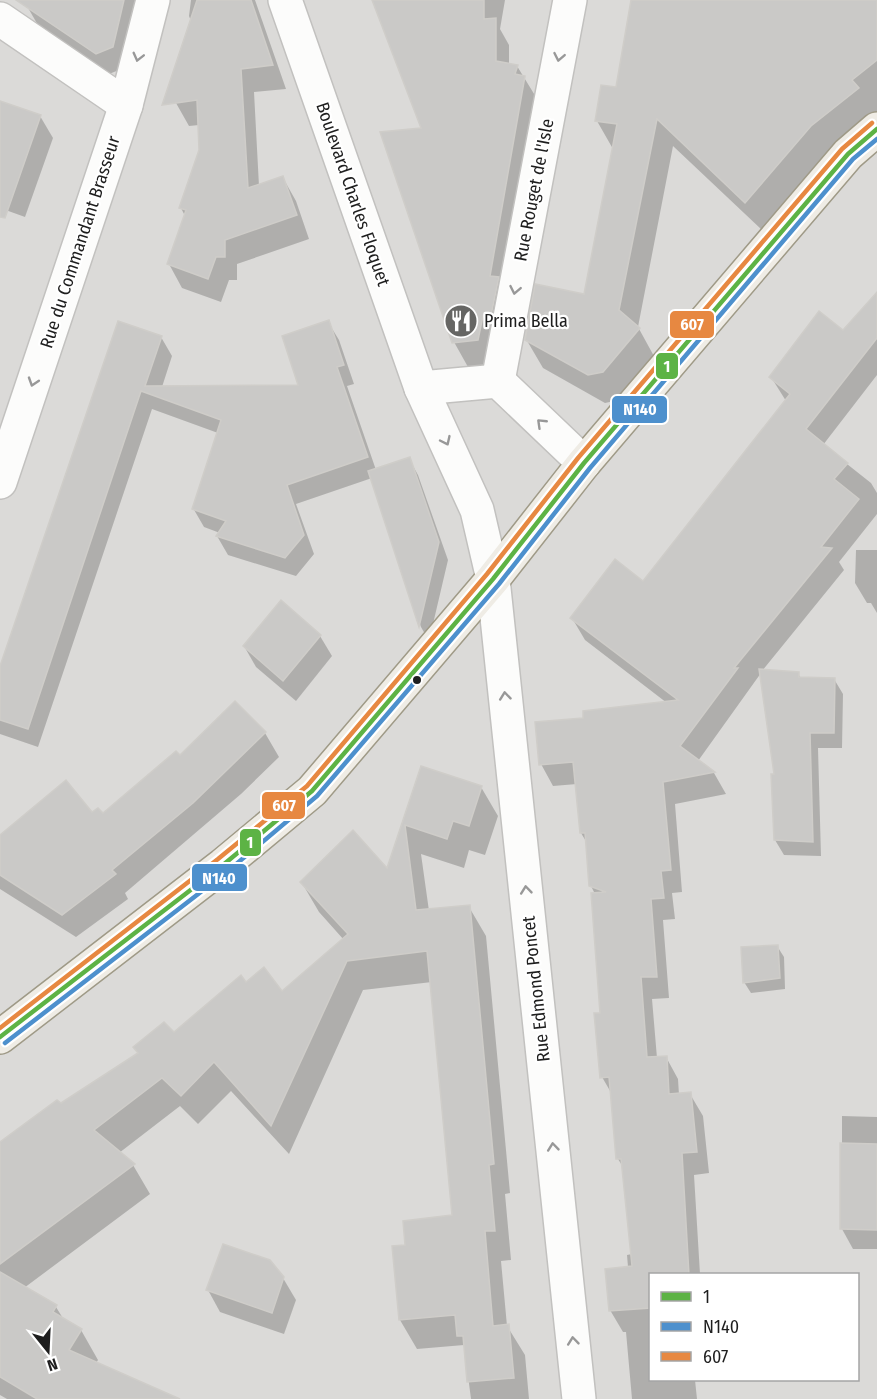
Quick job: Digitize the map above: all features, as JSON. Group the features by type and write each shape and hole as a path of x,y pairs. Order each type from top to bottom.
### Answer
{"main road":[{"path":"0,1037 223,866 312,791 493,579 584,463 848,154 877,129"}],"street":[{"name":"Rue du Commandant Brasseur","path":"0,482 126,105 153,0"},
{"name":"Boulevard Charles Floquet","path":"285,0 421,388 477,510 493,579"},
{"name":"Rue Rouget de l'Isle","path":"498,381 570,0"},
{"path":"0,19 126,105"},
{"path":"421,388 498,381 584,463"},
{"name":"Rue Edmond Poncet","path":"493,579 579,1399"}],"shaded area":[{"path":"0,0 877,0 877,1399 0,1399"}],"building":[{"path":"16,0 124,0 113,47 96,54"},
{"path":"197,0 251,0 273,65 241,69 248,188 283,176 297,215 225,240 225,257 216,257 208,279 167,264 186,210 179,208 199,150 197,100 162,105"},
{"path":"372,0 484,0 484,19 496,18 496,61 518,65 515,74 525,76 490,276 499,277 490,320 483,316 478,340 452,343 380,132 421,128"},
{"path":"631,0 877,0 877,60 852,80 859,88 811,126 745,203 657,119 619,310 640,328 603,372 588,375 525,340 535,284 584,294 617,124 595,121 601,85 616,87"},
{"path":"0,101 41,115 5,218 0,217"},
{"path":"877,292 877,338 806,429 848,463 834,479 859,499 821,547 832,548 734,668 738,668 680,746 715,772 663,782 671,870 661,871 664,898 651,899 657,977 641,977 647,1057 667,1056 669,1094 691,1092 697,1152 682,1153 689,1273 649,1273 649,1308 609,1311 605,1269 632,1266 621,1159 616,1159 609,1077 600,1078 594,1013 600,1013 591,893 606,892 589,886 585,833 580,833 573,762 539,765 535,722 583,718 583,711 678,700 570,618 615,559 643,581 790,394 769,377 819,311 843,330"},
{"path":"329,320 344,365 337,367 368,457 287,485 304,535 285,558 216,536 226,521 192,509 221,420 141,391 28,729 0,720 0,666 118,321 162,336 145,386 298,385 282,336"},
{"path":"410,457 439,542 419,627 368,471"},
{"path":"281,600 321,635 283,681 243,646"},
{"path":"759,669 799,672 799,677 835,678 834,733 810,733 813,842 774,840 771,774 774,774"},
{"path":"235,701 266,732 193,803 112,870 116,874 62,915 0,875 0,835 66,780 92,812 98,808 103,813 176,751 180,755"},
{"path":"421,766 482,786 469,826 453,821 447,839 405,825 416,910 470,905 494,1164 489,1165 495,1231 485,1231 493,1326 509,1324 514,1378 467,1382 463,1336 457,1336 455,1315 399,1320 392,1246 405,1245 403,1221 452,1215 427,951 347,961 271,1126 214,1062 181,1096 162,1078 94,1130 135,1164 0,1264 0,1142 57,1100 61,1103 138,1053 133,1047 164,1022 174,1032 241,975 246,982 264,967 282,991 348,934 300,882 353,830 387,868"},
{"path":"778,945 780,978 743,983 741,947"},
{"path":"840,1143 877,1144 877,1230 840,1229"},
{"path":"223,1244 270,1260 284,1277 272,1313 206,1290"},
{"path":"0,1272 57,1305 53,1312 82,1329 69,1350 180,1399 37,1399 0,1377"}],"transit line":[{"name":"607","path":"0,1028 218,859 307,786 487,574 578,458 842,149 872,123"},
{"name":"1","path":"0,1037 223,865 312,791 493,579 584,463 848,154 877,129"},
{"name":"N140","path":"5,1043 228,871 317,796 499,584 590,468 853,159 877,139"}],"place":[{"name":"Prima Bella","path":"461,321"}]}
